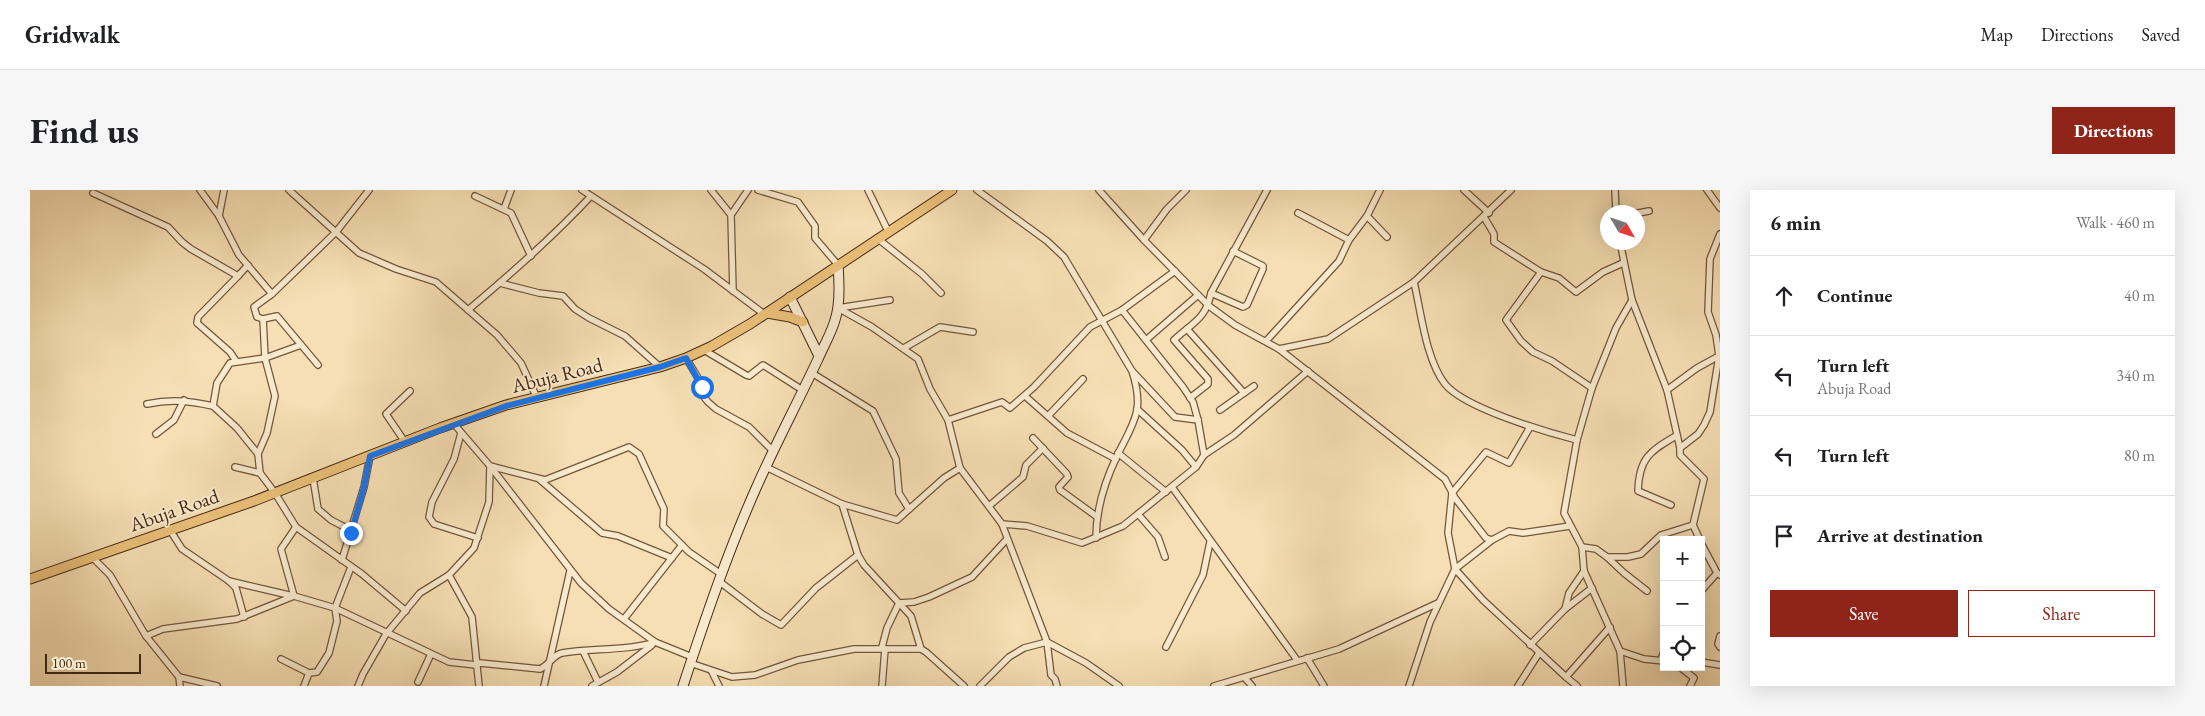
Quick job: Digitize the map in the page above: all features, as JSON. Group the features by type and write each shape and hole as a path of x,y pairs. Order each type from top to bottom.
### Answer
{"main road":[{"name":"Abuja Road","path":"30,579 275,493 405,442 506,406 660,367 686,358 704,350 765,313 952,190"},
{"path":"765,313 790,317 803,322"}],"street":[{"path":"200,190 219,216 239,256 272,294"},
{"path":"219,216 224,190"},
{"path":"289,190 363,255 396,269 436,282 497,335 522,363 537,398"},
{"path":"318,365 277,316 263,319 257,317 254,306 272,294 336,232 370,190"},
{"path":"504,209 511,190"},
{"path":"582,190 687,258 765,313"},
{"path":"711,190 731,215"},
{"path":"733,291 731,215 748,190"},
{"path":"683,686 720,578 766,467 820,356 838,308 840,285 838,265 815,238 815,226 798,202 758,190"},
{"path":"868,190 888,231"},
{"path":"977,190 1047,241 1058,252 1070,266 1132,371 1175,417 1198,420"},
{"path":"1099,190 1144,240 1209,306 1235,325 1280,349 1445,479 1452,493 1486,538 1492,540"},
{"path":"1144,240 1167,209 1186,190"},
{"path":"1190,398 1208,382 1175,343 1175,339 1202,317 1209,306 1212,293 1267,190"},
{"path":"1266,340 1334,267 1349,240 1368,216 1380,190"},
{"path":"1464,190 1487,215 1494,234 1494,242 1541,272 1559,278 1576,292 1603,272 1623,263"},
{"path":"1280,349 1328,339 1414,282 1487,215 1511,190"},
{"path":"1615,190 1616,205"},
{"path":"1707,190 1720,208"},
{"path":"93,193 168,227 191,249 238,276"},
{"path":"475,196 511,213 531,256"},
{"path":"468,310 531,256 591,196"},
{"path":"1645,212 1649,211"},
{"path":"1298,213 1349,240"},
{"path":"1368,216 1387,236"},
{"path":"1680,448 1698,434 1710,412 1719,356 1718,333 1708,312 1710,259 1720,234"},
{"path":"877,238 922,274 941,293"},
{"path":"1621,250 1632,300 1667,390 1680,455 1704,479 1693,525 1698,536"},
{"path":"1212,293 1243,307 1247,304 1264,269 1263,266 1233,252"},
{"path":"236,361 230,352 197,324 198,317 248,265"},
{"path":"948,420 1002,402 1010,408 1025,396 1090,327 1122,310 1175,270"},
{"path":"1541,272 1506,320 1521,341 1533,352 1552,361 1592,388"},
{"path":"1414,282 1428,349 1444,382 1451,390 1468,400 1530,427 1577,440"},
{"path":"500,283 539,293 562,296 575,309 589,318 625,336 660,367"},
{"path":"1146,340 1198,295"},
{"path":"790,297 820,356"},
{"path":"838,308 890,300"},
{"path":"1625,685 1620,651 1584,571 1582,547 1564,513 1577,440 1592,388 1616,328 1632,300"},
{"path":"838,308 916,356 930,389 948,420 960,468 1002,524 1047,642 1051,675 1055,679 1057,686"},
{"path":"1122,310 1190,398 1198,420 1204,456"},
{"path":"263,319 265,358 275,396 267,433 258,454 260,473 296,527 342,560 406,611"},
{"path":"904,348 940,326 973,332"},
{"path":"1187,329 1230,375 1244,393"},
{"path":"213,406 217,383 230,363 265,358 301,345"},
{"path":"704,350 749,376 763,365 804,391"},
{"path":"1667,390 1697,368 1719,356"},
{"path":"686,358 701,383 704,397 708,402 716,409 749,427 774,452"},
{"path":"1096,538 1096,516 1117,456 1137,409 1136,387 1132,371"},
{"path":"1002,524 1027,526 1082,543 1123,526 1196,467 1204,456 1234,435 1308,371"},
{"path":"812,373 873,411 896,459 899,493 909,510"},
{"path":"1048,416 1083,379"},
{"path":"1220,410 1254,386"},
{"path":"405,442 386,414 410,391"},
{"path":"1025,396 1067,433 1117,456 1166,492"},
{"path":"147,404 165,400 184,400 213,406 237,428 258,454"},
{"path":"156,434 174,420 184,400"},
{"path":"1137,409 1182,450 1196,467"},
{"path":"454,424 490,466 570,571 609,609 655,642 712,672 732,677 755,675 798,660 854,649 921,649"},
{"path":"1530,427 1509,463 1486,452 1452,493 1448,533 1455,569 1483,600 1577,686"},
{"path":"462,433 454,459 432,502 429,517 434,524 478,538"},
{"path":"1670,505 1638,491 1638,482 1644,460 1650,452 1676,436"},
{"path":"1033,438 1068,476 1059,487 1060,490 1096,516"},
{"path":"490,466 540,479 553,478 629,447 633,448 639,454 664,509 663,526 682,545 762,614 781,625 816,588 858,555"},
{"path":"989,506 1023,477 1026,465 1043,448"},
{"path":"342,560 364,487 370,456"},
{"path":"358,686 362,674 386,634 420,593 449,575 474,548 489,502 490,466"},
{"path":"235,467 260,473"},
{"path":"766,467 842,504 897,520 944,478 960,468"},
{"path":"313,478 318,509 331,520 352,530"},
{"path":"540,479 602,533 618,536 672,558"},
{"path":"1172,487 1297,660"},
{"path":"842,504 858,555 915,624 915,633 921,649 964,686"},
{"path":"1138,514 1158,536 1165,557"},
{"path":"1607,557 1628,557 1641,554 1661,535 1693,525"},
{"path":"1409,686 1438,602 1455,569 1492,540 1510,531 1523,533 1570,526"},
{"path":"294,596 281,549 296,527"},
{"path":"170,530 182,549 229,581 236,588 244,616"},
{"path":"899,603 914,602 929,597 972,577 1007,539"},
{"path":"1166,647 1203,575 1210,542"},
{"path":"624,619 682,545"},
{"path":"1582,547 1596,549 1648,591"},
{"path":"1705,550 1718,574 1705,587"},
{"path":"92,557 110,575 146,636 179,677 180,686"},
{"path":"282,659 309,673 317,672 329,653 337,621 335,608 351,567"},
{"path":"544,686 570,571"},
{"path":"1565,609 1569,593 1584,571"},
{"path":"449,575 472,617 475,633 476,665 479,671 479,686"},
{"path":"229,581 294,596 335,608 386,634 449,662 540,668 560,654 604,648 640,647 655,642"},
{"path":"1530,645 1565,609 1592,588"},
{"path":"146,636 163,629 216,623 244,616 294,596"},
{"path":"1216,686 1297,660 1339,649 1438,602"},
{"path":"882,686 887,628 899,603"},
{"path":"1566,677 1610,627"},
{"path":"1720,636 1718,644 1720,647"},
{"path":"592,686 617,672 655,642"},
{"path":"980,686 1016,652 1047,642 1086,663 1119,686"},
{"path":"583,651 598,682"},
{"path":"1620,651 1644,659 1660,661"},
{"path":"1518,686 1539,653"},
{"path":"418,682 431,654"},
{"path":"1307,658 1324,686"},
{"path":"1705,663 1720,665"},
{"path":"1685,671 1694,678 1690,686"},
{"path":"712,672 720,686"},
{"path":"304,686 309,673"},
{"path":"179,677 218,686"},
{"path":"1245,678 1252,686"}],"route":[{"path":"351,533 364,487 370,456 440,428 506,406 660,367 686,358 702,387"}]}
